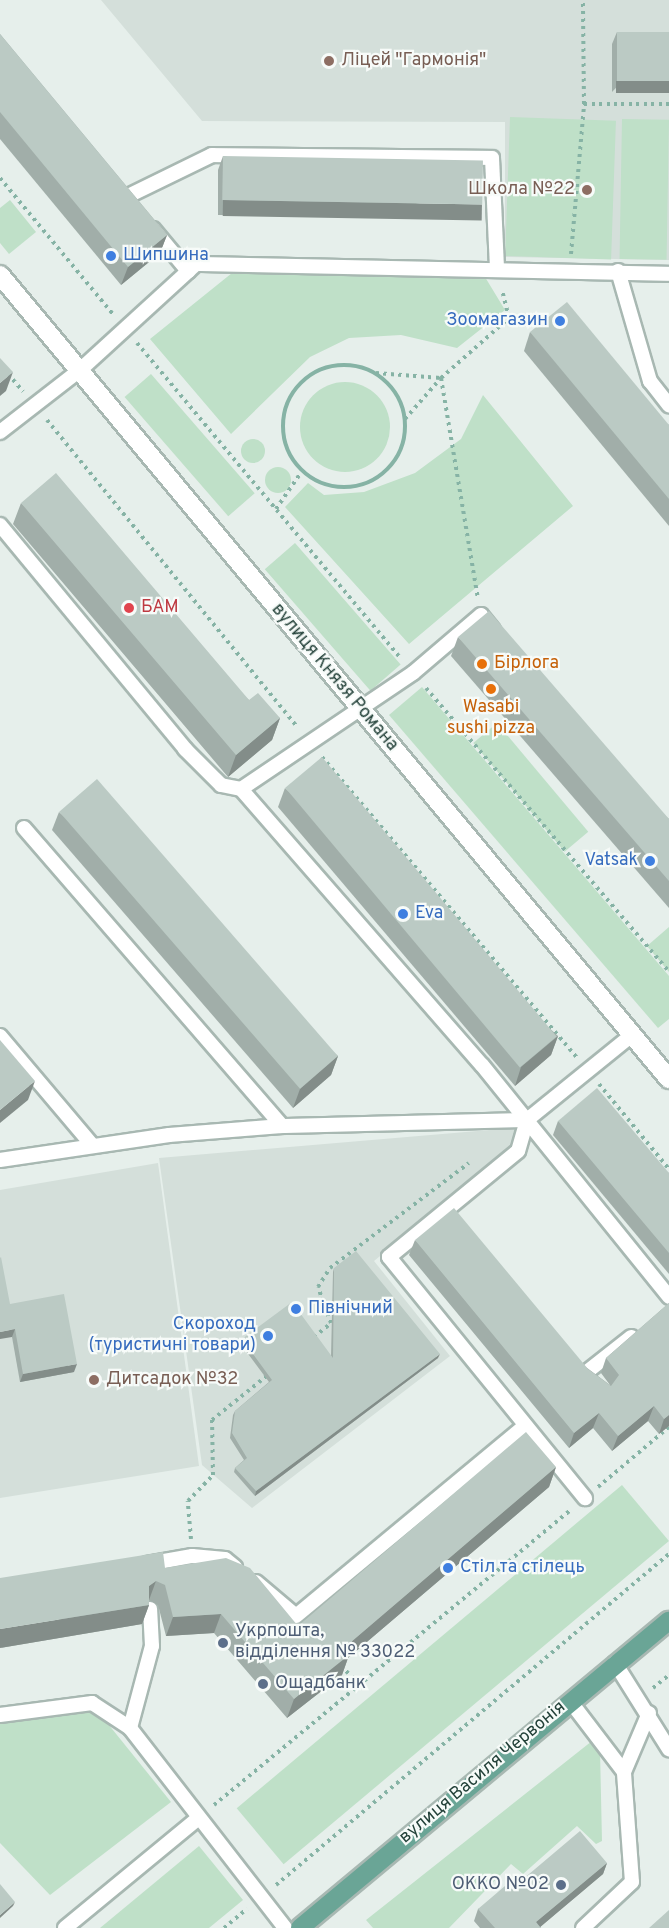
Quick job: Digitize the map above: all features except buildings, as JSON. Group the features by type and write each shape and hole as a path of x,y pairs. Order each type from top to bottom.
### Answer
{"main road":[{"name":"вулиця Василя Червонія","path":"300,1928 615,1663 669,1621"}],"street":[{"name":"вулиця Князя Романа","path":"0,275 669,1079"}],"lane":[{"path":"188,271 122,193 212,155 492,158 497,268"},
{"path":"0,432 80,370 196,264 497,268 669,274"},
{"path":"618,271 650,381 669,405"},
{"path":"0,525 185,748 221,785 241,789 527,1120 669,1297"},
{"path":"241,789 308,741 413,673 481,615 504,642"},
{"path":"24,828 282,1126"},
{"path":"585,1498 524,1427 389,1257 518,1151 527,1120 587,1069 633,1035"},
{"path":"0,1036 93,1146"},
{"path":"0,1160 93,1146 282,1126 527,1120"},
{"path":"452,1206 465,1221"},
{"path":"599,1385 584,1367 642,1329"},
{"path":"140,1568 192,1556 225,1559 296,1616 524,1427"},
{"path":"130,1728 152,1646 150,1609"},
{"path":"615,1663 649,1713 669,1749"},
{"path":"570,1701 624,1772"},
{"path":"0,1715 92,1703 130,1728 197,1818 285,1928"},
{"path":"583,1928 633,1882 624,1772 649,1713"},
{"path":"65,1928 197,1818"}],"path":[{"path":"580,260 570,257 584,104 583,0"},
{"path":"584,104 669,104"},
{"path":"0,178 413,673 669,972"},
{"path":"405,420 441,378 509,318 497,268"},
{"path":"0,364 308,741 669,1169"},
{"path":"374,373 400,401 405,420 403,441 380,475 340,487 302,471 282,435 290,396 310,375 337,365 374,373 441,378"},
{"path":"441,378 481,615"},
{"path":"276,509 302,471"},
{"path":"338,1332 331,1323 318,1287 330,1268 480,1155"},
{"path":"304,1345 331,1323"},
{"path":"192,1556 188,1501 213,1475 212,1420 276,1368"},
{"path":"197,1818 669,1427"},
{"path":"225,1928 669,1554"},
{"path":"340,1665 360,1684"}],"shaded area":[{"path":"101,0 669,0 669,260 505,257 505,122 202,121"},
{"name":"Північний","path":"513,1128 523,1139 374,1261 450,1356 252,1508 202,1465 159,1158"},
{"name":"Дитсадок №32","path":"158,1163 199,1466 0,1498 0,1190"}],"green space":[{"path":"510,117 616,121 611,260 505,256"},
{"path":"622,119 669,120 667,260 620,259"},
{"path":"10,200 36,232 9,254 0,243 0,208"},
{"path":"232,273 485,277 505,310 457,348 401,335 349,338 310,357 231,434 150,339"},
{"path":"151,374 255,493 228,516 125,397"},
{"path":"345,382 362,385 377,395 387,410 390,427 387,444 377,459 362,469 345,472 328,469 313,459 303,444 300,427 303,410 313,395 328,385"},
{"path":"483,395 573,506 409,644 285,507 308,483 324,495 364,492 415,473 461,439"},
{"path":"253,439 258,440 264,446 264,456 258,462 253,463 248,462 242,456 241,451 242,446 248,440"},
{"path":"278,467 287,471 291,480 287,489 278,493 269,489 265,480 269,471"},
{"path":"295,543 401,665 370,691 265,569"},
{"path":"422,687 669,976 669,1019 658,1028 389,715"},
{"path":"497,723 588,832 565,852 473,743"},
{"path":"669,927 669,972 647,946"},
{"path":"622,1485 669,1541 284,1864 237,1808"},
{"path":"96,1709 171,1802 50,1895 0,1843 0,1721"},
{"path":"592,1741 600,1750 602,1841 596,1844 577,1826 523,1874 511,1864 449,1928 373,1928 366,1920"},
{"path":"199,1846 243,1900 209,1928 100,1928"}],"place":[{"name":"Ліцей \"Гармонія\"","path":"329,61"},
{"name":"Школа №22","path":"587,190"},
{"name":"Шипшина","path":"111,256"},
{"name":"Зоомагазин","path":"560,321"},
{"name":"БАМ","path":"129,608"},
{"name":"Бірлога","path":"482,664"},
{"name":"Wasabi sushi pizza","path":"491,689"},
{"name":"Vatsak","path":"650,861"},
{"name":"Eva","path":"403,914"},
{"name":"Північний","path":"296,1309"},
{"name":"Скороход (туристичні товари)","path":"268,1336"},
{"name":"Дитсадок №32","path":"94,1380"},
{"name":"Стіл та стілець","path":"448,1568"},
{"name":"Укрпошта, відділення № 33022","path":"223,1643"},
{"name":"Ощадбанк","path":"263,1684"},
{"name":"ОККО №02","path":"561,1885"}]}
